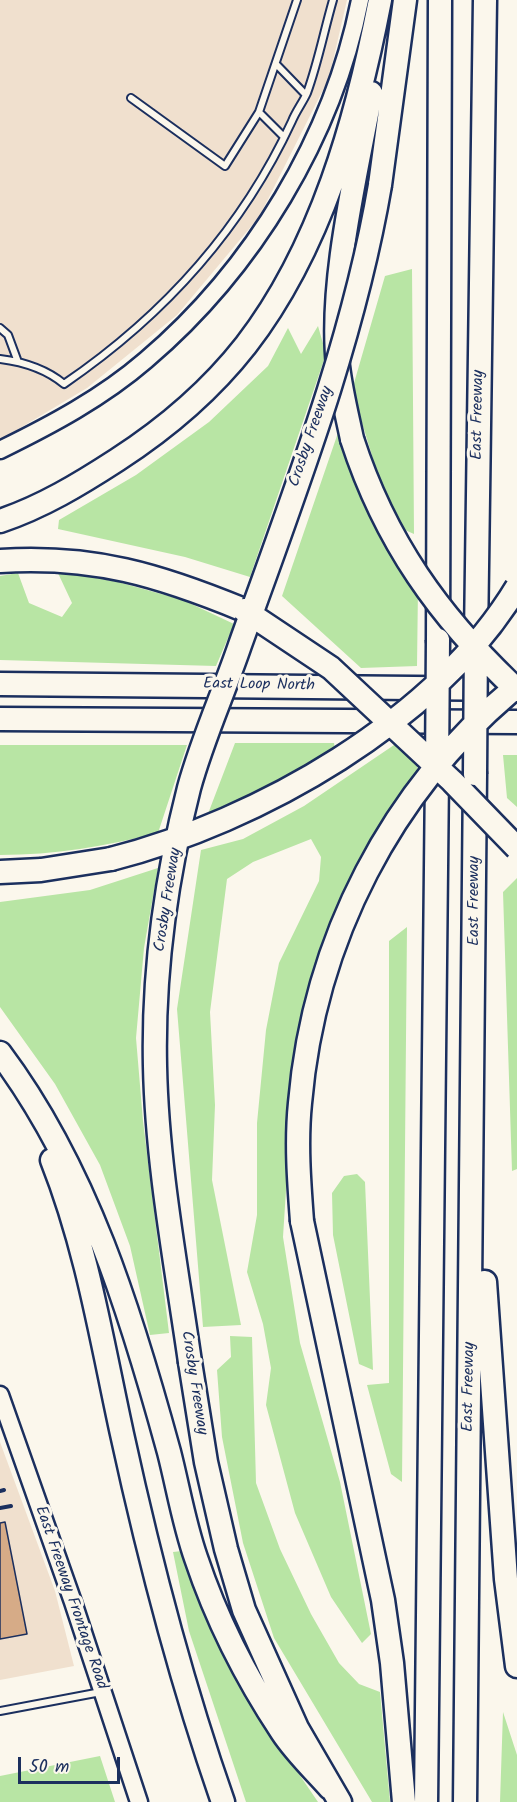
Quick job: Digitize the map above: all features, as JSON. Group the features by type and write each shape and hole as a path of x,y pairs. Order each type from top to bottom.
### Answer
{"highway":[{"path":"0,521 44,503 134,449 198,398 245,346 279,298 339,160 380,0"},
{"path":"386,0 345,242 338,310 338,365 352,439 367,485 384,522 404,555 464,635 517,689 484,714 424,779 373,856 353,896 320,990 303,1074 299,1145 302,1221 383,1600 393,1674 404,1802"},
{"name":"Crosby Freeway","path":"290,1731 244,1610 225,1549 206,1462 160,1142 155,1067 162,939 172,866 190,786 344,340 372,232 405,0"},
{"path":"426,1802 437,775 440,0"},
{"name":"East Freeway","path":"465,1802 476,637 485,0"},
{"path":"0,561 59,559 132,570 177,583 243,610 302,646 339,675 452,781 517,848"},
{"path":"0,872 41,870 111,859 159,846 229,820 283,793 340,758 395,718 448,671 493,623 517,587"},
{"name":"East Loop North","path":"0,684 517,689"},
{"name":"East Loop North","path":"0,718 517,722"},
{"path":"0,1055 49,1125 88,1208 115,1278 148,1386 195,1557 224,1626 253,1684 290,1731 335,1795"},
{"path":"0,1055 44,1140 79,1241 155,1573 189,1703 223,1802"},
{"path":"473,1127 506,1579 517,1666"}],"main road":[{"path":"0,450 83,406 146,361 246,254 283,197 313,143 338,82 360,0"},
{"name":"East Freeway Frontage Road","path":"0,1395 73,1602 139,1802"}],"lane":[{"path":"131,98 225,166 259,112 297,0"},
{"path":"0,359 18,362 51,373 64,384 120,344 171,297 234,223 272,164 306,95 333,0"},
{"path":"276,64 306,95"},
{"path":"259,112 284,137"},
{"path":"0,328 8,335 18,362"},
{"path":"0,1711 101,1692"}],"shaded area":[{"path":"0,0 347,0 329,78 259,217 177,315 87,388 0,440"},
{"path":"0,1442 55,1591 74,1666 0,1680"}],"green space":[{"path":"412,269 414,534 405,530 381,485 352,390 385,276"},
{"path":"318,326 326,354 250,577 185,557 58,529 59,520 136,475 209,422 268,366 288,328 301,354"},
{"path":"341,424 353,470 368,511 389,549 418,587 417,666 361,668 282,596"},
{"path":"57,571 118,582 183,600 234,624 216,666 0,660 0,576 18,573 29,603 62,617 72,603"},
{"path":"235,743 334,743 335,749 256,799 206,819"},
{"path":"397,743 417,762 418,774 355,870 323,953 295,1050 283,1237 300,1343 340,1482 371,1634 362,1643 331,1597 295,1513 266,1405 271,1368 263,1324 247,1272 257,1215 257,1123 266,1030 279,963 319,881 321,857 311,839 253,862 227,879 210,1012 215,1105 212,1180 241,1325 203,1327 177,1009 201,850 243,839 304,806"},
{"path":"0,745 187,745 158,833 80,849 0,855"},
{"path":"503,755 517,755 517,807 507,798"},
{"path":"158,868 144,948 136,1038 143,1121 169,1333 150,1335 130,1246 100,1165 55,1084 0,1007 0,902 90,890"},
{"path":"517,878 517,1169 512,1171 503,892"},
{"path":"407,927 402,1482 391,1474 367,1385 389,1383 389,941"},
{"path":"357,1174 365,1182 373,1370 359,1364 333,1235 332,1193 344,1176"},
{"path":"230,1336 252,1337 256,1483 280,1549 311,1614 339,1663 359,1684 380,1692 390,1802 372,1802 274,1638 243,1543 222,1437 217,1370 231,1357"},
{"path":"182,1551 254,1708 318,1802 246,1802 189,1631 173,1552"},
{"path":"503,1712 517,1755 517,1802 500,1802"},
{"path":"100,1756 115,1802 0,1802 0,1776"}],"building":[{"path":"5,1522 27,1634 0,1639 0,1523"}],"railway":[{"path":"0,1491 4,1490"},
{"path":"0,1508 11,1506"}]}
